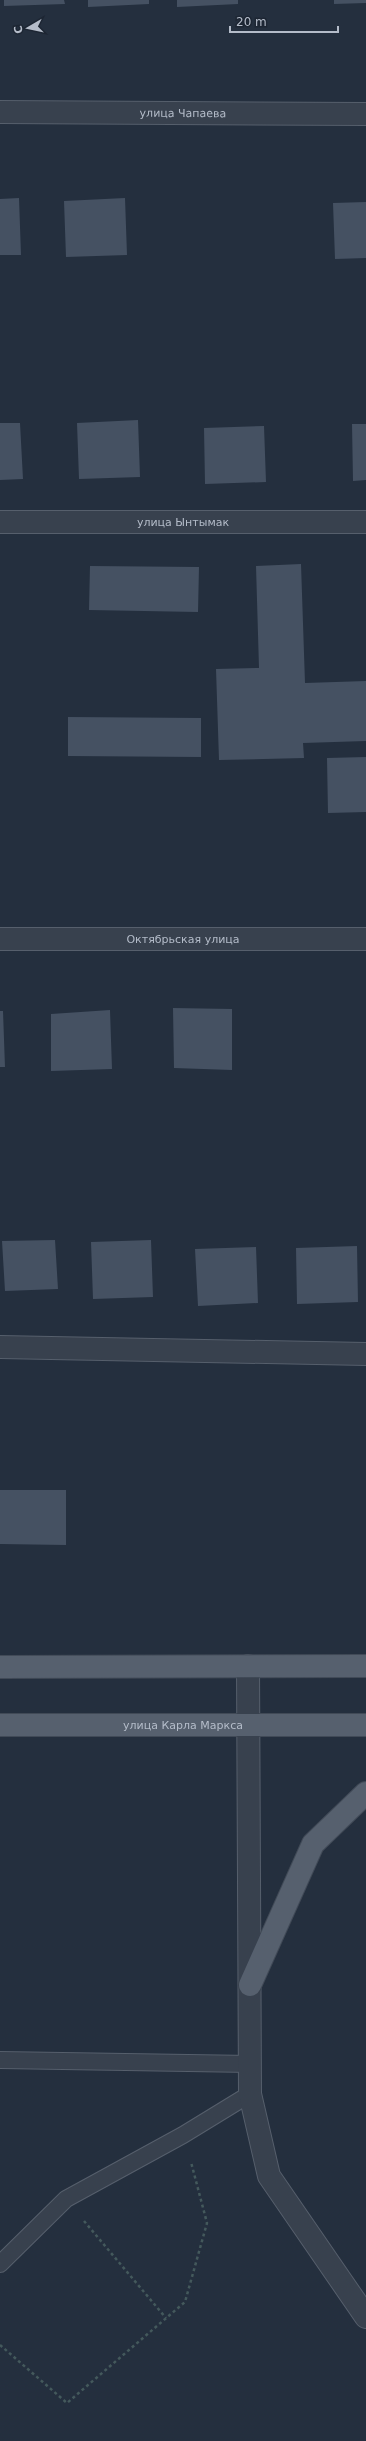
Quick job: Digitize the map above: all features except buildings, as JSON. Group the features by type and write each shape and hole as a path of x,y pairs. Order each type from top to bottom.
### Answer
{"main road":[{"path":"0,1667 366,1666"},
{"name":"улица Карла Маркса","path":"0,1725 366,1725"},
{"path":"250,1985 313,1844 366,1793"}],"street":[{"name":"улица Чапаева","path":"0,112 366,114"},
{"name":"улица Ынтымак","path":"0,522 366,522"},
{"name":"Октябрьская улица","path":"0,939 366,939"},
{"path":"0,1347 366,1354"},
{"path":"248,1666 250,2094 269,2176 366,2316"}],"lane":[{"path":"0,2060 251,2064"},
{"path":"0,2264 66,2199 183,2135 250,2094"}],"path":[{"path":"0,2345 68,2403 185,2302 207,2223 183,2135"},
{"path":"66,2199 166,2318"}]}
